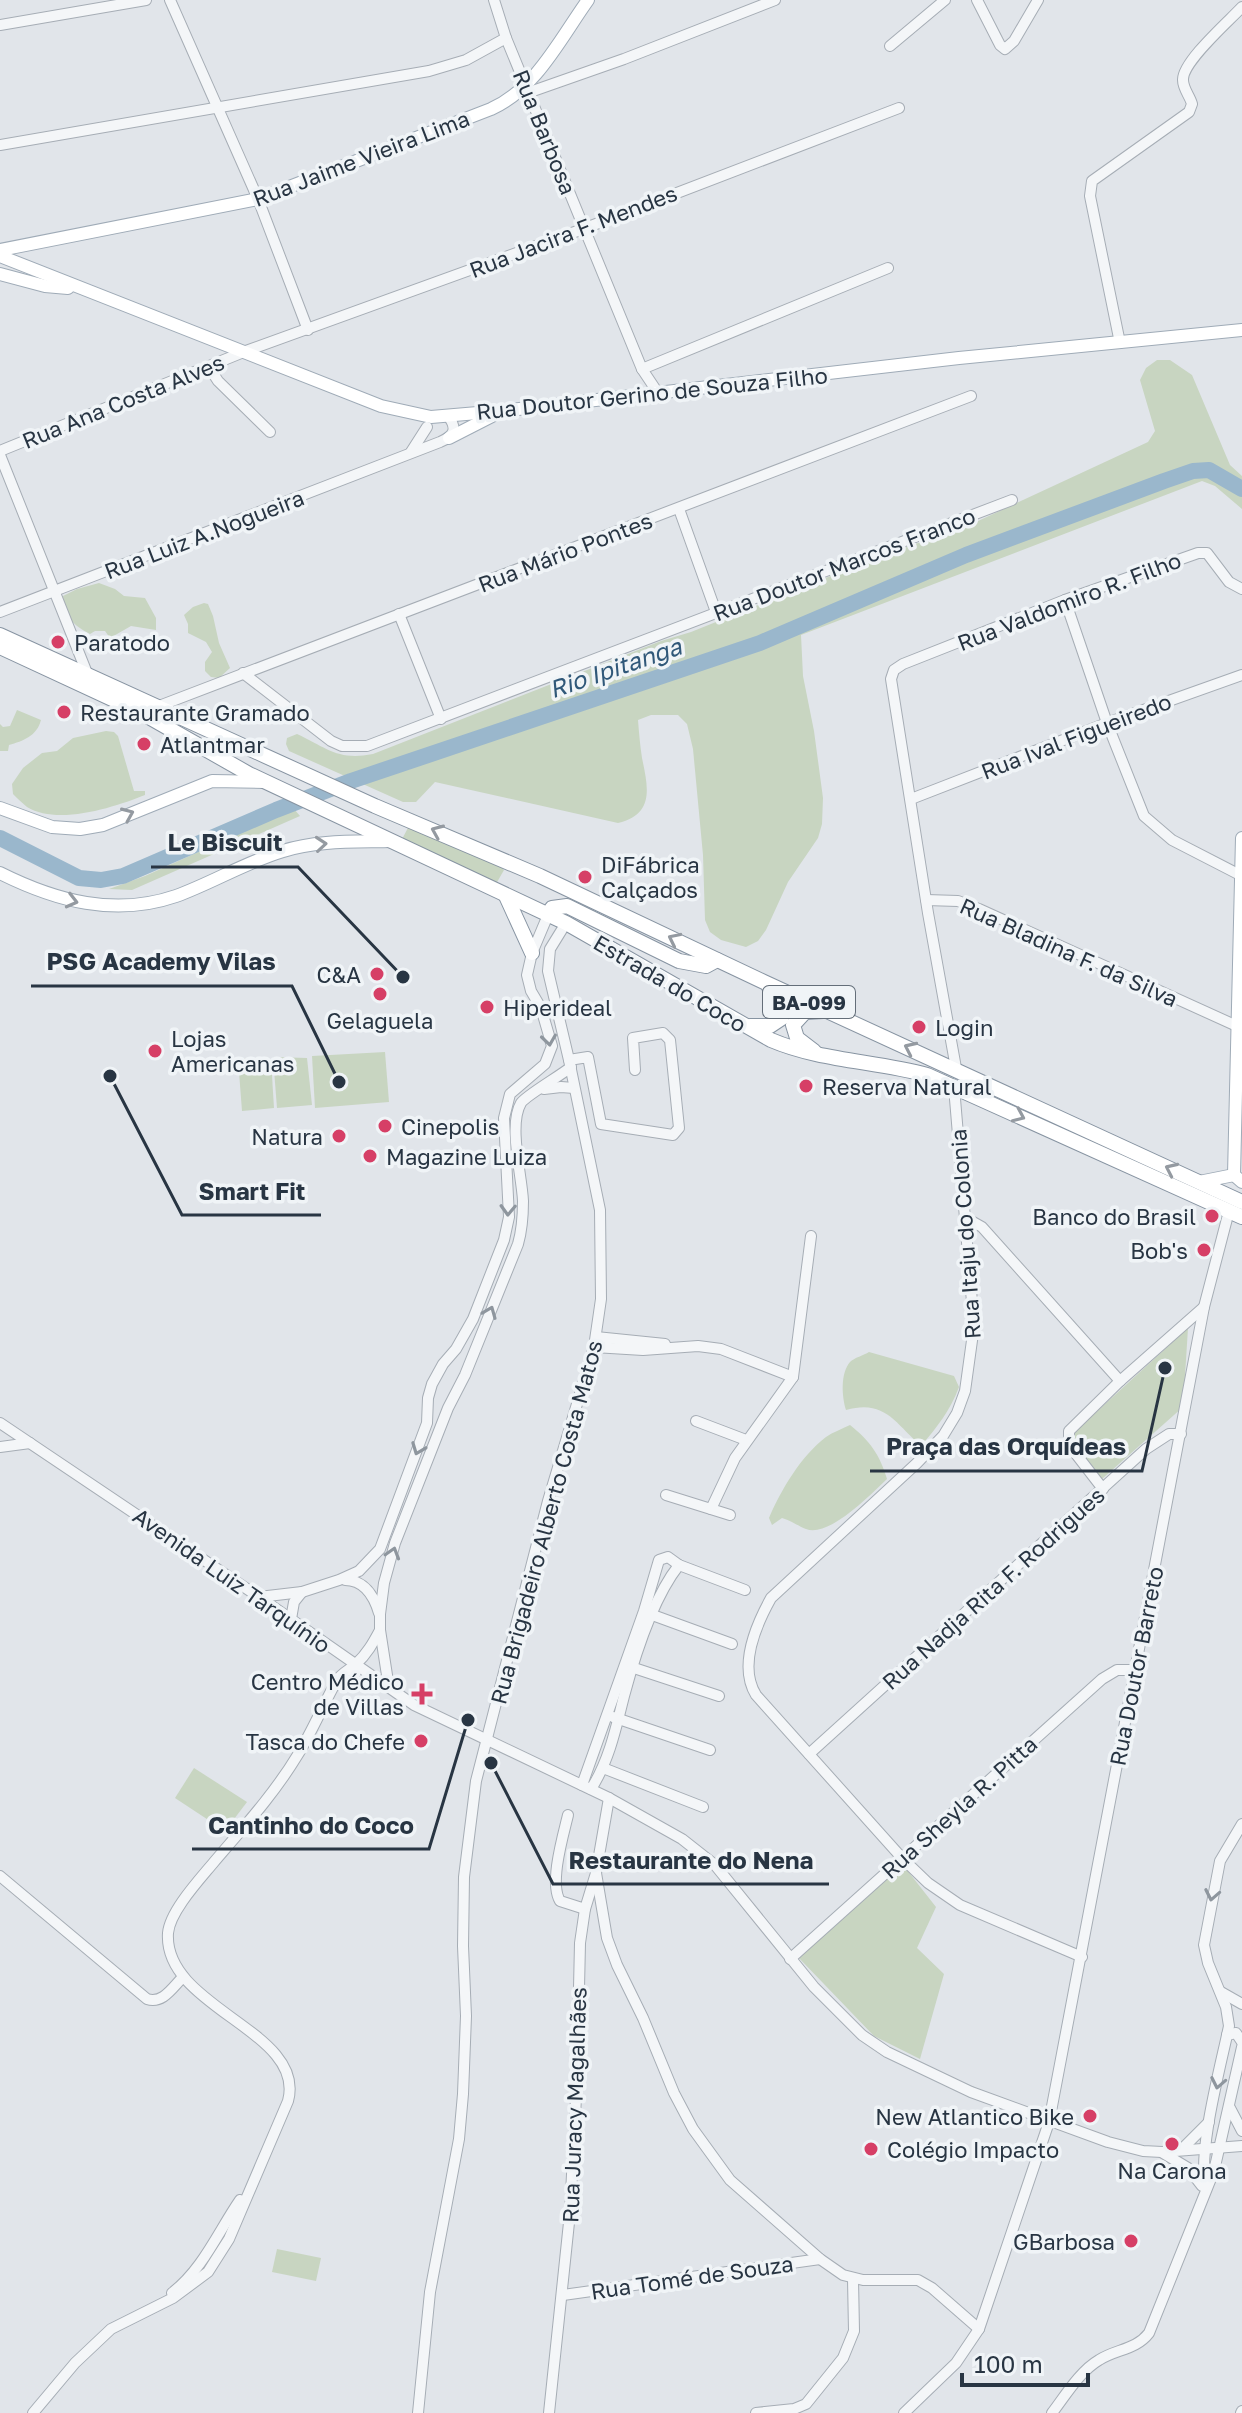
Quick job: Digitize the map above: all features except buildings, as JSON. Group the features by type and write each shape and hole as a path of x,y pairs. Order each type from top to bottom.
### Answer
{"highway":[{"name":"BA-099","path":"0,635 159,706"},
{"name":"BA-099","path":"0,647 140,712 265,782"},
{"name":"Estrada do Coco","path":"159,706 375,806 540,876 1242,1202"},
{"name":"Estrada do Coco","path":"265,782 566,923 742,1025 786,1046 927,1075 1235,1214"},
{"path":"506,896 532,953"},
{"path":"548,915 552,908 567,906 679,961 706,966 717,960"},
{"path":"742,1025 770,1026 782,1018 782,1003 764,982"},
{"path":"817,1054 797,1038 793,1025 805,1012 832,1012"}],"main road":[{"path":"528,89 588,0"},
{"name":"Rua Jaime Vieira Lima","path":"0,253 258,199 491,109 528,89"},
{"name":"Rua Doutor Gerino de Souza Filho","path":"0,253 83,289 429,422 448,416 959,358 1242,330"},
{"name":"Rua Doutor Gerino de Souza Filho","path":"0,274 45,286 83,289"},
{"path":"444,440 501,411"},
{"path":"0,808 52,827 80,829 103,825 212,781 265,782"},
{"path":"1199,1182 1238,1178 1242,838"},
{"path":"0,873 68,901 88,905 126,905 175,896 284,850 313,844 392,841"}],"street":[{"path":"0,25 146,0"},
{"path":"170,0 258,199 308,330"},
{"name":"Rua Barbosa","path":"494,0 506,38 583,229 642,369 658,393"},
{"path":"528,89 624,59 775,0"},
{"path":"890,46 945,0"},
{"path":"977,0 1005,49 1014,41 1038,0"},
{"path":"1120,343 1090,185 1189,112 1192,104 1183,84 1184,75 1192,60 1242,7"},
{"path":"0,145 438,69 466,60 506,38"},
{"name":"Rua Jacira F. Mendes","path":"246,351 583,229 899,108"},
{"path":"642,369 888,268"},
{"name":"Rua Ana Costa Alves","path":"0,453 246,351"},
{"path":"209,367 218,381 270,432"},
{"name":"Rua Mário Pontes","path":"159,706 971,396"},
{"path":"407,456 420,442 429,422 444,440 454,432 454,425 448,416"},
{"name":"Rua Luiz A.Nogueira","path":"0,612 444,440"},
{"path":"0,453 87,673"},
{"name":"Rua Doutor Marcos Franco","path":"243,673 319,733 342,746 367,746 1012,500"},
{"path":"679,509 716,612"},
{"name":"Rua Valdomiro R. Filho","path":"911,799 891,679 894,670 900,666 1065,600 1203,552 1211,557 1229,582 1242,589"},
{"path":"1065,600 1107,723 1144,816 1172,840 1241,876"},
{"path":"399,614 441,719"},
{"name":"Rua Ival Figueiredo","path":"911,799 1107,723 1242,675"},
{"path":"911,799 956,1068"},
{"name":"Rua Bladina F. da Silva","path":"926,900 958,901 979,909 1239,1027"},
{"path":"259,1597 302,1592 339,1580 359,1571 380,1549 427,1423 428,1398 443,1364 456,1349 473,1319 504,1240 509,1217 506,1105 510,1094 545,1064 552,1046 541,1008 528,983 532,953 548,915"},
{"path":"528,970 539,965 548,971 550,949 566,923"},
{"name":"Rua Brigadeiro Alberto Costa Matos","path":"418,2413 430,2292 459,2139 466,2016 464,1877 476,1781 548,1501 595,1342 601,1299 600,1210 548,971"},
{"path":"389,1688 380,1614 384,1583 395,1543 522,1228 523,1201 517,1132 522,1100 542,1089 570,1064 588,1057 601,1124 673,1135 679,1128 670,1040 667,1036 663,1033 633,1038 635,1070"},
{"name":"Rua Itaju do Colonia","path":"954,1087 974,1326 965,1391 957,1413 943,1436 771,1598 753,1640 748,1667 750,1686 902,1858 928,1883 960,1905 1082,1957"},
{"path":"542,1089 574,1088"},
{"name":"Rua Doutor Barreto","path":"904,2413 956,2363 979,2329 1049,2122 1204,1307 1235,1214"},
{"path":"966,1218 976,1222 993,1238 1120,1381"},
{"path":"711,1509 746,1440 793,1377 811,1236"},
{"path":"1103,1489 1073,1452 1067,1439 1073,1424 1204,1307"},
{"path":"595,1342 655,1342 721,1349 793,1377"},
{"path":"443,1364 456,1365 465,1375"},
{"path":"428,1398 433,1405 448,1408"},
{"path":"696,1421 746,1440"},
{"name":"Avenida Luiz Tarquínio","path":"0,1423 414,1705 609,1798 698,1849 715,1865 814,1987 862,2035 887,2052 971,2092 1108,2142 1143,2151 1162,2152 1242,2146"},
{"name":"Rua Nadja Rita F. Rodrigues","path":"809,1754 1146,1449 1169,1434 1181,1434"},
{"path":"0,1447 30,1443"},
{"path":"666,1495 730,1515"},
{"path":"586,1787 607,1715 634,1668 659,1560 668,1557 679,1565 745,1590"},
{"path":"586,1787 603,1768 619,1720 620,1691 648,1613 679,1565"},
{"path":"339,1580 354,1580 367,1588 380,1614"},
{"path":"291,1619 294,1602 302,1592"},
{"path":"648,1613 732,1644"},
{"path":"33,2413 94,2343 111,2329 192,2286 208,2272 221,2251 288,2101 290,2079 275,2054 183,1977 171,1957 168,1930 173,1916 289,1769 339,1677 366,1653 380,1630"},
{"path":"339,1677 339,1654 366,1653"},
{"path":"634,1668 719,1696"},
{"name":"Rua Sheyla R. Pitta","path":"790,1959 1102,1679 1117,1670 1135,1670"},
{"path":"607,1715 710,1750"},
{"path":"596,1746 608,1753"},
{"path":"603,1768 703,1807"},
{"name":"Rua Juracy Magalhães","path":"549,2413 563,2295 577,2078 580,1943 609,1798"},
{"path":"568,1815 559,1857 556,1894 560,1901 585,1909"},
{"path":"1205,2190 1206,2149 1228,2016 1205,1954 1205,1932 1220,1861 1242,1824"},
{"path":"596,1873 611,1950 674,2093 693,2129 730,2180 820,2259 853,2279 918,2280 932,2288 979,2329"},
{"path":"0,1876 147,1999 162,1999 183,1977"},
{"path":"1220,1991 1242,2004"},
{"path":"1052,2413 1091,2365 1135,2346 1149,2333 1220,2148 1242,2046 1236,2033 1227,2035"},
{"path":"1230,2106 1242,2131"},
{"path":"1179,2151 1211,2121"},
{"path":"1162,2152 1194,2174 1205,2190"},
{"path":"144,2314 181,2285 203,2260 247,2193"},
{"path":"214,2241 221,2251"},
{"name":"Rua Tomé de Souza","path":"563,2295 820,2259"},
{"path":"203,2260 208,2272"},
{"path":"759,2413 794,2409 806,2404 843,2358 851,2345 854,2331 853,2279"}],"green space":[{"path":"1157,360 1170,360 1192,375 1230,465 1242,476 1242,509 1215,486 1202,481 801,635 803,676 823,798 822,824 818,838 788,882 766,930 758,941 746,947 721,940 710,932 705,920 703,855 693,749 687,724 678,715 651,715 638,720 646,798 638,813 618,823 435,782 416,802 403,802 289,751 287,738 297,734 341,754 373,754 885,554 963,528 1148,442 1155,431 1140,380 1146,368"},
{"path":"99,583 124,596 145,598 156,618 156,630 131,626 110,638 105,631 90,634 74,624 65,610 63,596"},
{"path":"204,603 208,604 213,616 219,643 230,668 219,678 211,677 205,671 205,662 212,652 206,642 188,633 184,615"},
{"path":"17,710 41,720 39,726 29,737 9,745 8,751 0,751 0,724 10,726"},
{"path":"106,731 118,736 134,791 145,791 145,795 86,813 54,815 27,807 13,794 12,784 23,768 42,753 57,751 73,738"},
{"path":"294,809 300,816 132,890 109,889 145,876"},
{"path":"409,826 499,865 504,870 496,884 401,841"},
{"path":"385,1052 389,1102 315,1108 312,1056"},
{"path":"273,1057 307,1058 312,1105 277,1108"},
{"path":"238,1059 271,1059 274,1108 242,1111"},
{"path":"1188,1328 1183,1407 1102,1479 1069,1437"},
{"path":"869,1352 954,1376 959,1387 955,1396 943,1418 921,1446 880,1410 859,1407 846,1410 843,1386 847,1367"},
{"path":"850,1425 873,1449 887,1479 849,1513 826,1527 806,1529 782,1518 772,1525 769,1518 774,1507 800,1464 826,1437"},
{"path":"194,1768 247,1802 225,1831 175,1798"},
{"path":"903,1865 936,1907 917,1948 944,1974 920,2059 874,2036 798,1957"},
{"path":"277,2249 321,2258 316,2281 272,2272"}],"waterway":[{"name":"Rio Ipitanga","path":"0,838 79,878 101,880 123,876 351,781 760,643 966,555 1164,481 1193,471 1209,470 1242,489"}],"place":[{"name":"Paratodo","path":"58,642"},
{"name":"Restaurante Gramado","path":"64,712"},
{"name":"Atlantmar","path":"144,744"},
{"name":"DiFábrica Calçados","path":"585,877"},
{"name":"C&A","path":"377,974"},
{"name":"Le Biscuit","path":"403,977"},
{"name":"Gelaguela","path":"380,994"},
{"name":"Hiperideal","path":"487,1007"},
{"name":"Login","path":"919,1027"},
{"name":"Lojas Americanas","path":"155,1051"},
{"name":"Smart Fit","path":"110,1076"},
{"name":"PSG Academy Vilas","path":"339,1082"},
{"name":"Reserva Natural","path":"806,1086"},
{"name":"Cinepolis","path":"385,1126"},
{"name":"Natura","path":"339,1136"},
{"name":"Magazine Luiza","path":"370,1156"},
{"name":"Banco do Brasil","path":"1212,1216"},
{"name":"Bob's","path":"1204,1250"},
{"name":"Praça das Orquídeas","path":"1165,1368"},
{"name":"Centro Médico de Villas","path":"422,1694"},
{"name":"Cantinho do Coco","path":"468,1720"},
{"name":"Tasca do Chefe","path":"421,1741"},
{"name":"Restaurante do Nena","path":"491,1763"},
{"name":"New Atlantico Bike","path":"1090,2116"},
{"name":"Na Carona","path":"1172,2144"},
{"name":"Colégio Impacto","path":"871,2149"},
{"name":"GBarbosa","path":"1131,2241"}]}
